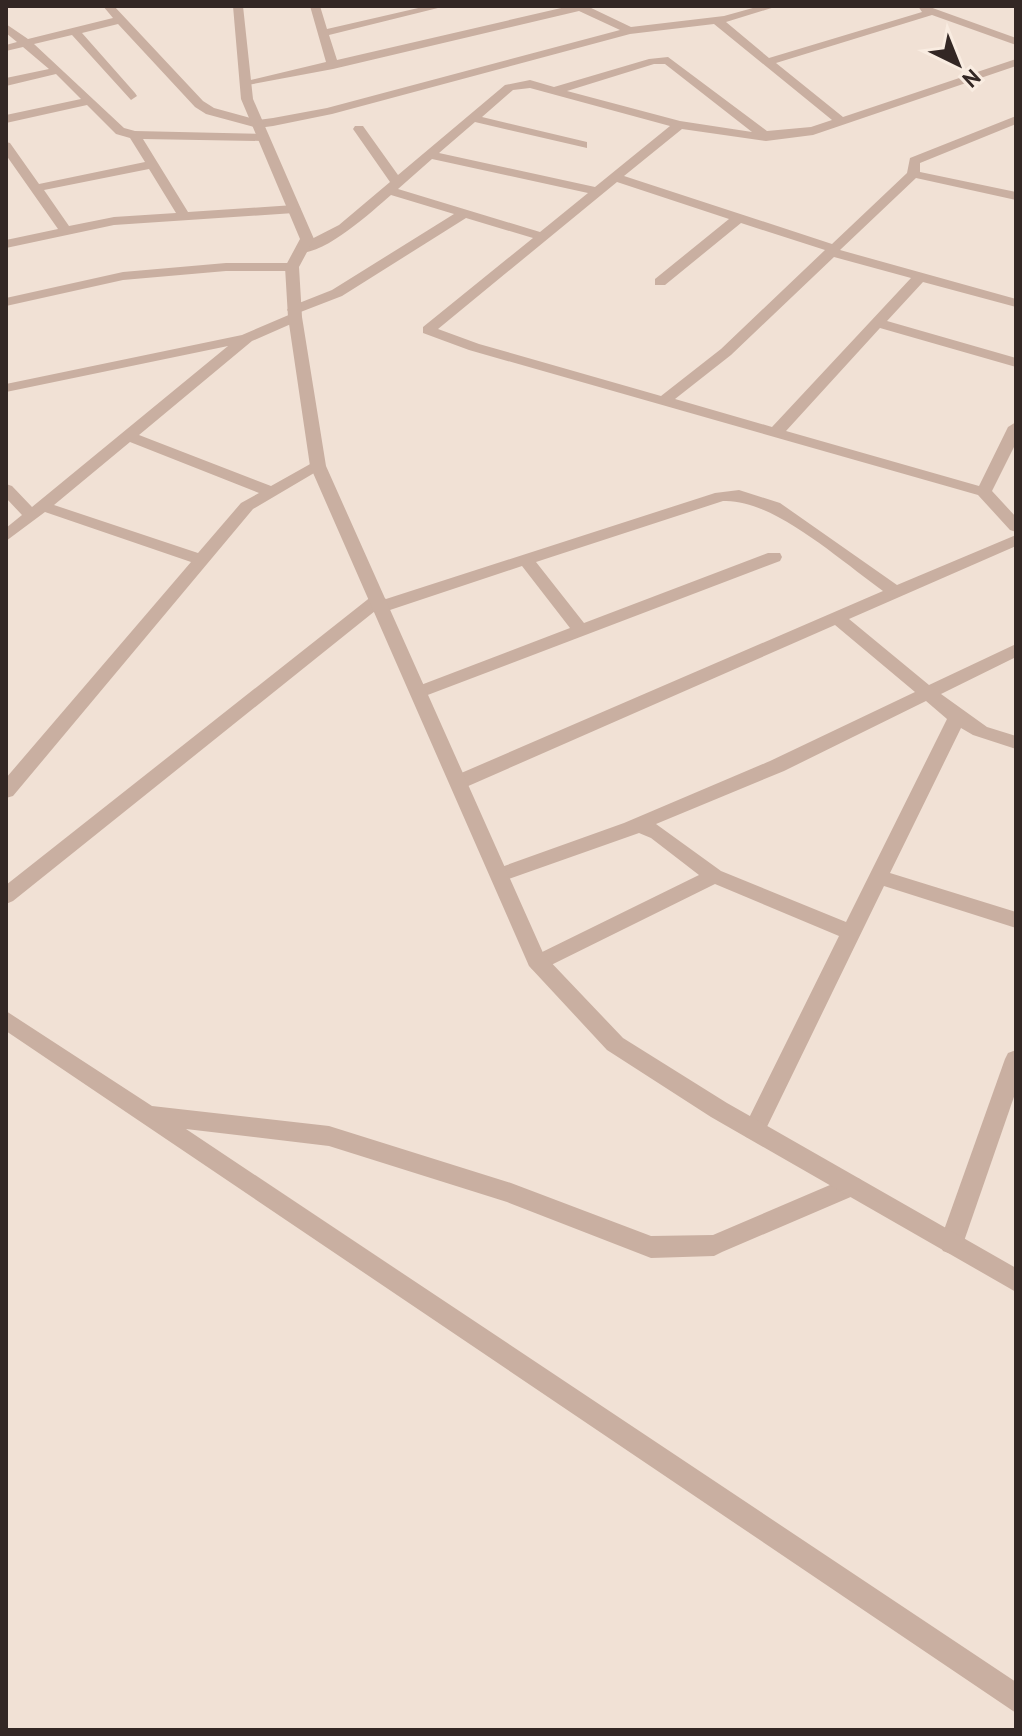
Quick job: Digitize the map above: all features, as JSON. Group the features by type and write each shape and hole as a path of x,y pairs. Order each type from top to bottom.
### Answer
{"street":[{"path":"108,6 203,108 260,130"},
{"path":"238,6 247,99 307,239 296,259 295,314 318,466 539,963 615,1044 754,1130 1016,1281"},
{"path":"315,6 333,66"},
{"path":"324,33 441,6"},
{"path":"246,84 582,6 630,31"},
{"path":"6,27 58,70 120,131 135,135 260,130 630,31 717,20 773,6"},
{"path":"917,6 1016,42"},
{"path":"767,62 932,12"},
{"path":"6,48 120,20"},
{"path":"717,20 842,122"},
{"path":"75,32 131,96"},
{"path":"554,91 653,61 668,60 766,137"},
{"path":"470,74 509,87 530,84 679,125 766,137 813,131 1016,62"},
{"path":"6,82 58,70"},
{"path":"6,302 123,276 296,259 344,228 509,87"},
{"path":"6,119 88,101"},
{"path":"473,118 583,145"},
{"path":"664,401 726,352 913,174 914,161 1016,120"},
{"path":"679,125 428,330 984,492 1016,527"},
{"path":"359,129 392,186 464,213 541,236"},
{"path":"135,135 184,216"},
{"path":"6,146 66,231"},
{"path":"430,155 595,191"},
{"path":"36,188 153,164"},
{"path":"913,174 1016,196"},
{"path":"613,177 832,251 1016,303"},
{"path":"997,192 1016,184"},
{"path":"6,244 114,221 294,209"},
{"path":"6,536 247,338 337,293 464,213"},
{"path":"660,282 739,218"},
{"path":"775,433 920,277"},
{"path":"877,323 1016,363"},
{"path":"6,388 247,338"},
{"path":"984,492 1016,427"},
{"path":"128,436 272,492"},
{"path":"6,791 247,506 318,466"},
{"path":"6,489 36,511 201,560"},
{"path":"6,896 379,604 721,496 739,495 774,506 895,592"},
{"path":"459,782 1016,540"},
{"path":"419,692 774,557"},
{"path":"526,560 581,631"},
{"path":"837,618 957,717 980,731 1016,743"},
{"path":"500,875 632,826 777,766 1016,650"},
{"path":"754,1130 957,717"},
{"path":"632,826 649,828 658,833 714,876 851,932"},
{"path":"539,963 714,876"},
{"path":"879,877 1016,920"},
{"path":"6,1020 1016,1699"},
{"path":"951,1244 1016,1059"},
{"path":"145,1115 329,1136 511,1193 651,1247 714,1245 852,1186"}]}
